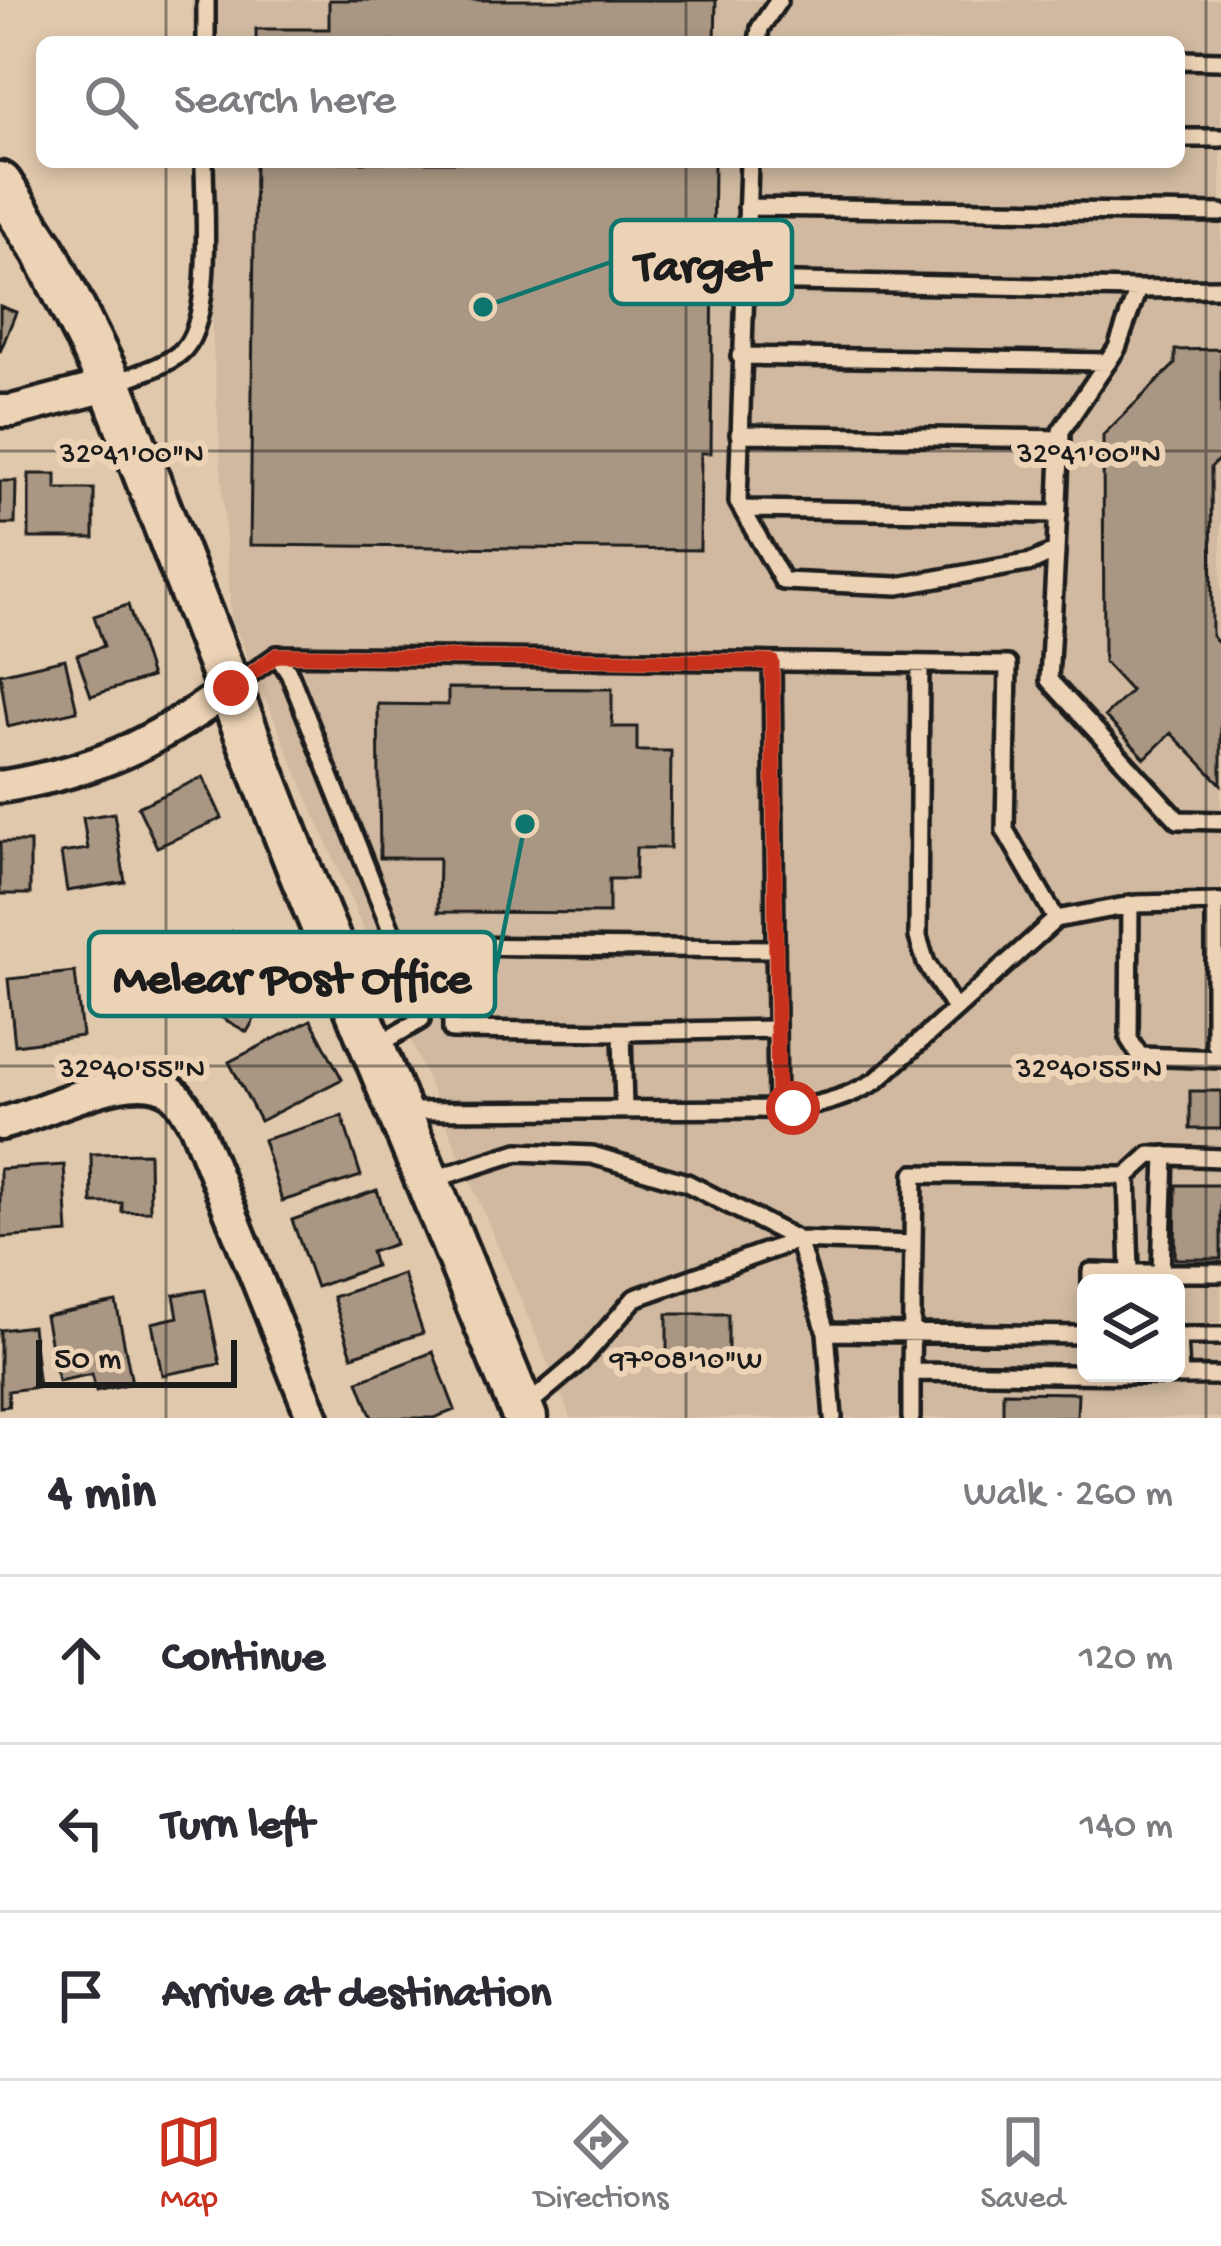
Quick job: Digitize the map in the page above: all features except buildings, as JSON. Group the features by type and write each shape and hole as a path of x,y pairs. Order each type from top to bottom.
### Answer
{"street":[{"path":"0,184 44,250 112,385 298,868 524,1414"},
{"path":"0,411 112,385"},
{"path":"0,787 52,779 106,761 166,734 231,688"},
{"path":"0,1124 139,1082 160,1084 177,1095 195,1124 313,1418"}],"lane":[{"path":"206,0 206,36"},
{"path":"759,36 779,0"},
{"path":"1185,60 1221,61"},
{"path":"1185,138 1221,139"},
{"path":"112,385 178,355 193,339 201,311 204,168"},
{"path":"749,168 738,502 784,581 898,586 1032,562 1056,551"},
{"path":"747,207 1221,213"},
{"path":"744,281 1221,288"},
{"path":"1138,289 1118,348 1061,431 1049,680 1178,820 1221,821"},
{"path":"740,356 1108,362"},
{"path":"739,434 1061,439"},
{"path":"742,509 1058,514"},
{"path":"231,688 277,655 1008,665 1005,830 1056,919"},
{"path":"277,655 290,675 420,1003 421,1021 373,1048"},
{"path":"772,662 778,1108"},
{"path":"920,664 918,937 926,963 955,1010"},
{"path":"400,1111 778,1108 846,1098 876,1081 1056,919 1130,904 1218,902 1216,1042 1221,1056 1140,1056 1133,1049 1129,1040 1130,904"},
{"path":"775,949 452,946 452,1030 776,1029"},
{"path":"622,1032 624,1109"},
{"path":"429,1181 518,1152 592,1155 687,1183 798,1240 826,1332 833,1418"},
{"path":"911,1418 914,1174 1127,1176 1150,1155 1221,1157"},
{"path":"1161,1273 1165,1155"},
{"path":"1127,1176 1130,1273"},
{"path":"524,1414 581,1360 635,1298 798,1240 913,1244"},
{"path":"1091,1274 1221,1274"},
{"path":"826,1332 1077,1335"},
{"path":"1185,1336 1221,1336"},
{"path":"911,1372 1077,1374"},
{"path":"1185,1376 1221,1376"}],"shaded area":[{"path":"191,0 1221,0 1221,1418 571,1418 231,617 201,168 1185,168 1185,36 193,36"}],"place":[{"name":"Target","path":"483,307"},
{"name":"Melear Post Office","path":"525,824"}],"route":[{"path":"231,688 277,655 772,662 778,1108 793,1108"}]}
